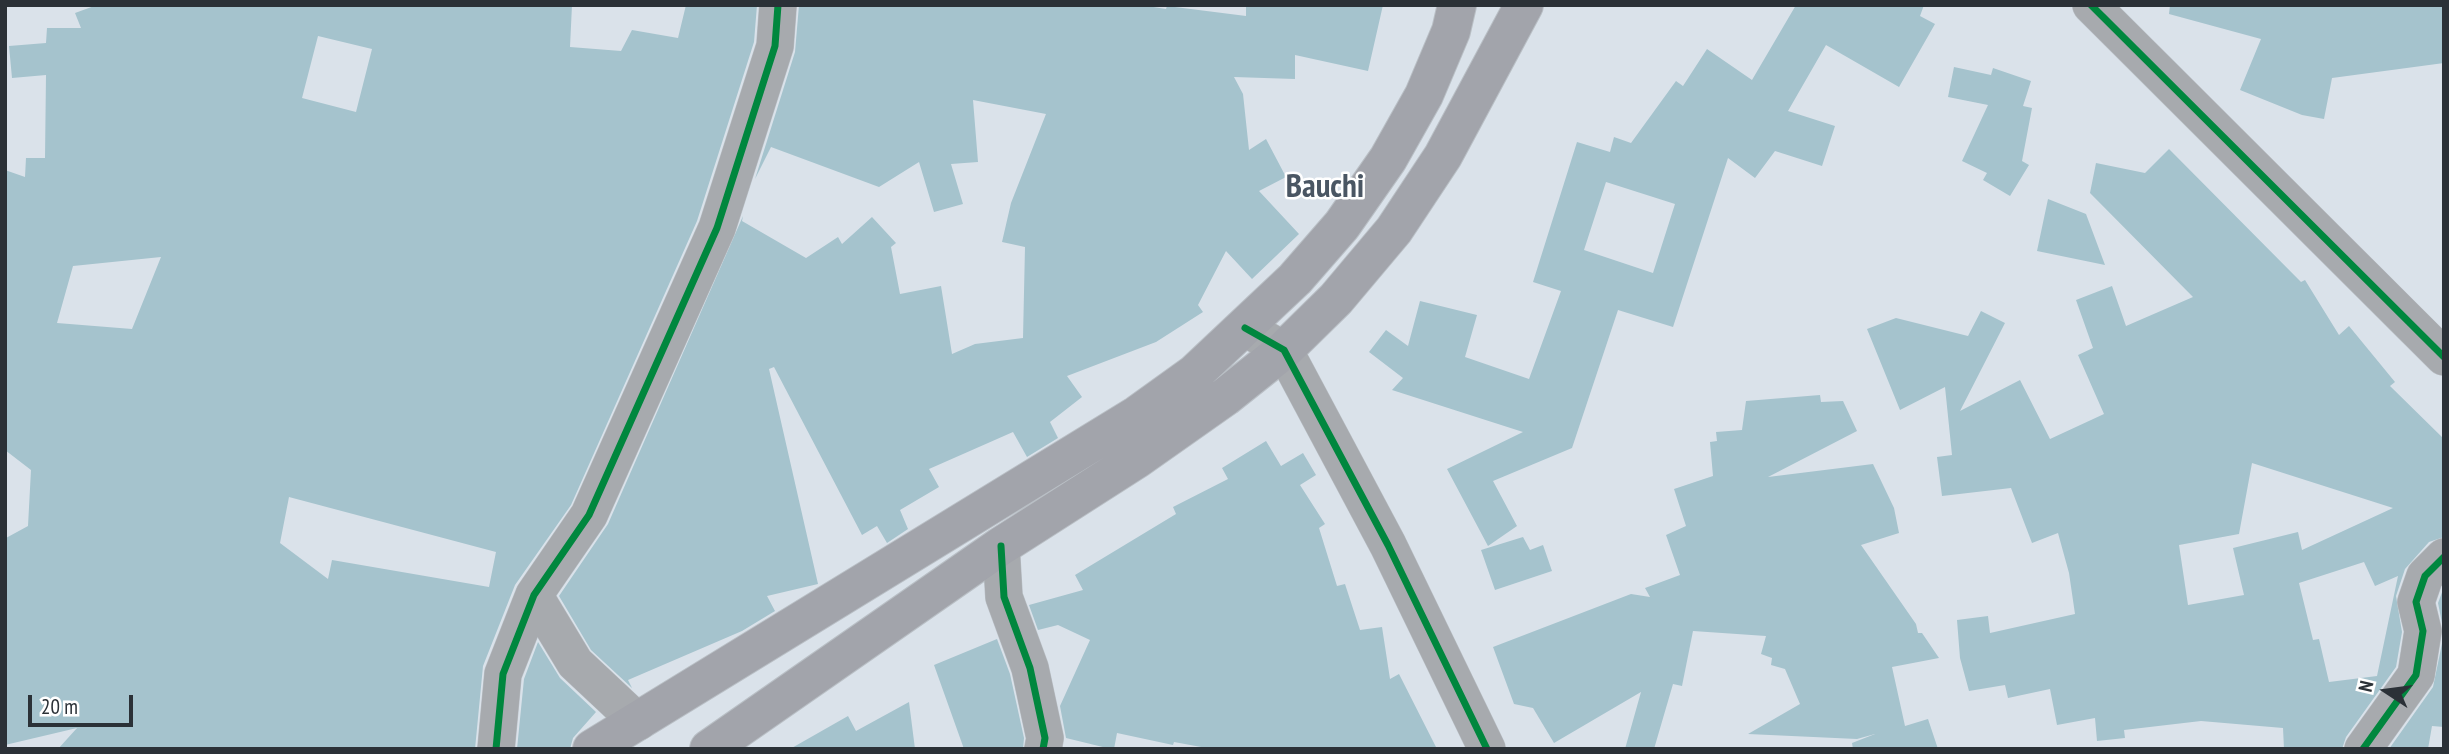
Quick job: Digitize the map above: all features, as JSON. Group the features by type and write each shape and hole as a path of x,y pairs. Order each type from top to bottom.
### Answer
{"highway":[{"path":"592,749 1137,415 1194,374 1295,279 1342,225 1388,159 1424,95 1451,31 1457,5"},
{"path":"709,749 1002,546 1138,459 1225,397 1284,350 1336,299 1394,230 1443,156 1524,5"}],"street":[{"path":"496,749 503,674 534,595 589,515 718,228 775,46 778,5"},
{"path":"2091,5 2444,357"},
{"path":"1245,328 1284,350 1388,545 1487,749"},
{"path":"1002,546 1004,597 1030,668 1045,738 1043,749"},
{"path":"2363,749 2416,674 2423,631 2416,602 2425,576 2444,557"},
{"path":"534,595 575,663 638,722"}],"building":[{"path":"97,5 572,5 570,47 621,51 632,30 678,38 686,5 757,5 754,42 697,221 571,505 515,585 483,666 475,749 58,749 77,728 5,745 6,538 28,526 31,470 5,450 5,170 25,177 26,158 45,158 46,75 12,78 9,46 46,43 47,28 81,28 75,13","holes":["318,36 372,49 356,112 302,98","161,257 132,329 57,323 73,266","289,497 496,552 489,587 332,560 328,579 280,543"]},
{"path":"799,5 1141,5 1246,16 1246,5 1383,5 1368,71 1295,55 1295,79 1234,77 1243,94 1249,150 1266,139 1286,177 1259,191 1299,234 1252,279 1226,251 1198,305 1203,312 1156,342 1067,376 1082,397 1050,422 1058,438 1027,457 1013,432 929,469 939,487 900,510 908,529 887,543 877,526 862,535 774,367 769,369 818,584 767,596 775,611 742,631 628,680 632,688 591,650 559,596 608,524 743,216 742,221 806,258 838,237 842,244 872,217 896,243 891,247 900,294 941,286 952,354 975,344 1023,338 1025,247 1002,242 1011,203 1046,114 973,100 978,162 951,164 963,204 934,212 919,162 879,187 771,147 755,179 795,52"},
{"path":"1796,5 1924,5 1920,16 1935,24 1899,87 1826,45 1788,111 1835,126 1822,166 1775,151 1755,178 1728,158 1673,327 1618,310 1572,448 1493,481 1517,526 1488,546 1447,469 1523,432 1392,390 1403,378 1369,352 1386,330 1408,346 1420,301 1477,315 1465,357 1529,379 1561,291 1533,282 1577,142 1610,152 1614,137 1631,143 1676,81 1683,86 1707,49 1752,80","holes":["1606,182 1675,204 1653,273 1584,250"]},
{"path":"2170,5 2444,5 2444,63 2332,78 2324,119 2302,115 2240,90 2261,39 2169,14"},
{"path":"1954,67 1991,75 1993,68 2031,81 2023,106 2032,108 2022,161 2029,165 2010,196 1983,180 1987,173 1962,161 1988,105 1948,97"},
{"path":"2169,149 2301,282 2305,280 2339,335 2349,326 2395,382 2390,386 2444,439 2444,537 2429,542 2405,569 2396,596 2402,632 2396,667 2346,737 2342,749 2284,749 2283,728 2201,721 2124,730 2125,738 2097,741 2095,718 2057,725 2050,689 2008,698 2005,685 1969,691 1960,658 1957,620 1988,616 1990,633 2075,614 2069,573 2058,533 2032,543 2011,488 1942,496 1937,457 1952,455 1945,387 1900,410 1867,329 1896,318 1968,336 1981,311 2005,323 1960,411 2020,380 2050,439 2104,414 2078,355 2093,348 2076,300 2112,286 2126,326 2193,297 2090,193 2096,163 2145,173","holes":["2252,463 2393,508 2302,550 2298,532 2233,548 2244,595 2188,605 2179,545 2239,534","2364,562 2375,586 2398,576 2377,676 2329,682 2319,639 2313,640 2299,583"]},
{"path":"2048,199 2086,214 2105,265 2037,251"},
{"path":"1820,395 1821,402 1843,401 1857,431 1768,477 1873,464 1894,508 1899,533 1861,545 1916,624 1918,633 1922,633 1939,658 1892,667 1905,726 1928,719 1938,749 1853,749 1852,743 1875,734 1857,739 1748,734 1800,704 1785,669 1771,665 1772,658 1761,654 1766,636 1693,631 1682,686 1673,684 1654,749 1625,749 1641,692 1554,743 1533,708 1514,704 1493,647 1631,594 1650,597 1645,588 1680,575 1666,535 1686,526 1674,489 1713,476 1710,442 1717,441 1716,432 1742,430 1746,401"},
{"path":"1266,441 1281,466 1303,453 1316,475 1300,485 1325,524 1319,528 1337,586 1345,584 1360,630 1382,627 1390,679 1399,674 1437,749 1212,749 1174,742 1173,745 1117,733 1114,749 1111,749 1066,738 1060,706 1090,640 1058,625 1038,630 1029,605 1083,590 1075,575 1176,514 1173,507 1228,479 1222,468"},
{"path":"1523,537 1530,550 1543,545 1552,571 1495,590 1481,550"},
{"path":"2444,587 2444,633 2438,603"},
{"path":"2444,634 2444,727 2432,726 2428,749 2389,749 2433,687"},
{"path":"997,639 1010,674 1024,738 1023,749 964,749 934,665"},
{"path":"538,642 560,678 596,712 573,738 570,749 517,749 524,679"},
{"path":"909,702 915,749 790,749 848,716 856,731"}],"cycle path":[{"path":"496,749 503,674 534,595 589,515 717,228 775,46 778,5"},
{"path":"2091,5 2444,357"},
{"path":"1245,328 1284,350 1388,545 1487,749"},
{"path":"1001,546 1004,597 1030,668 1045,738 1043,749"},
{"path":"2363,749 2416,675 2423,631 2416,602 2425,576 2444,557"}],"district":[{"name":"Bauchi","path":"1325,188"}]}
